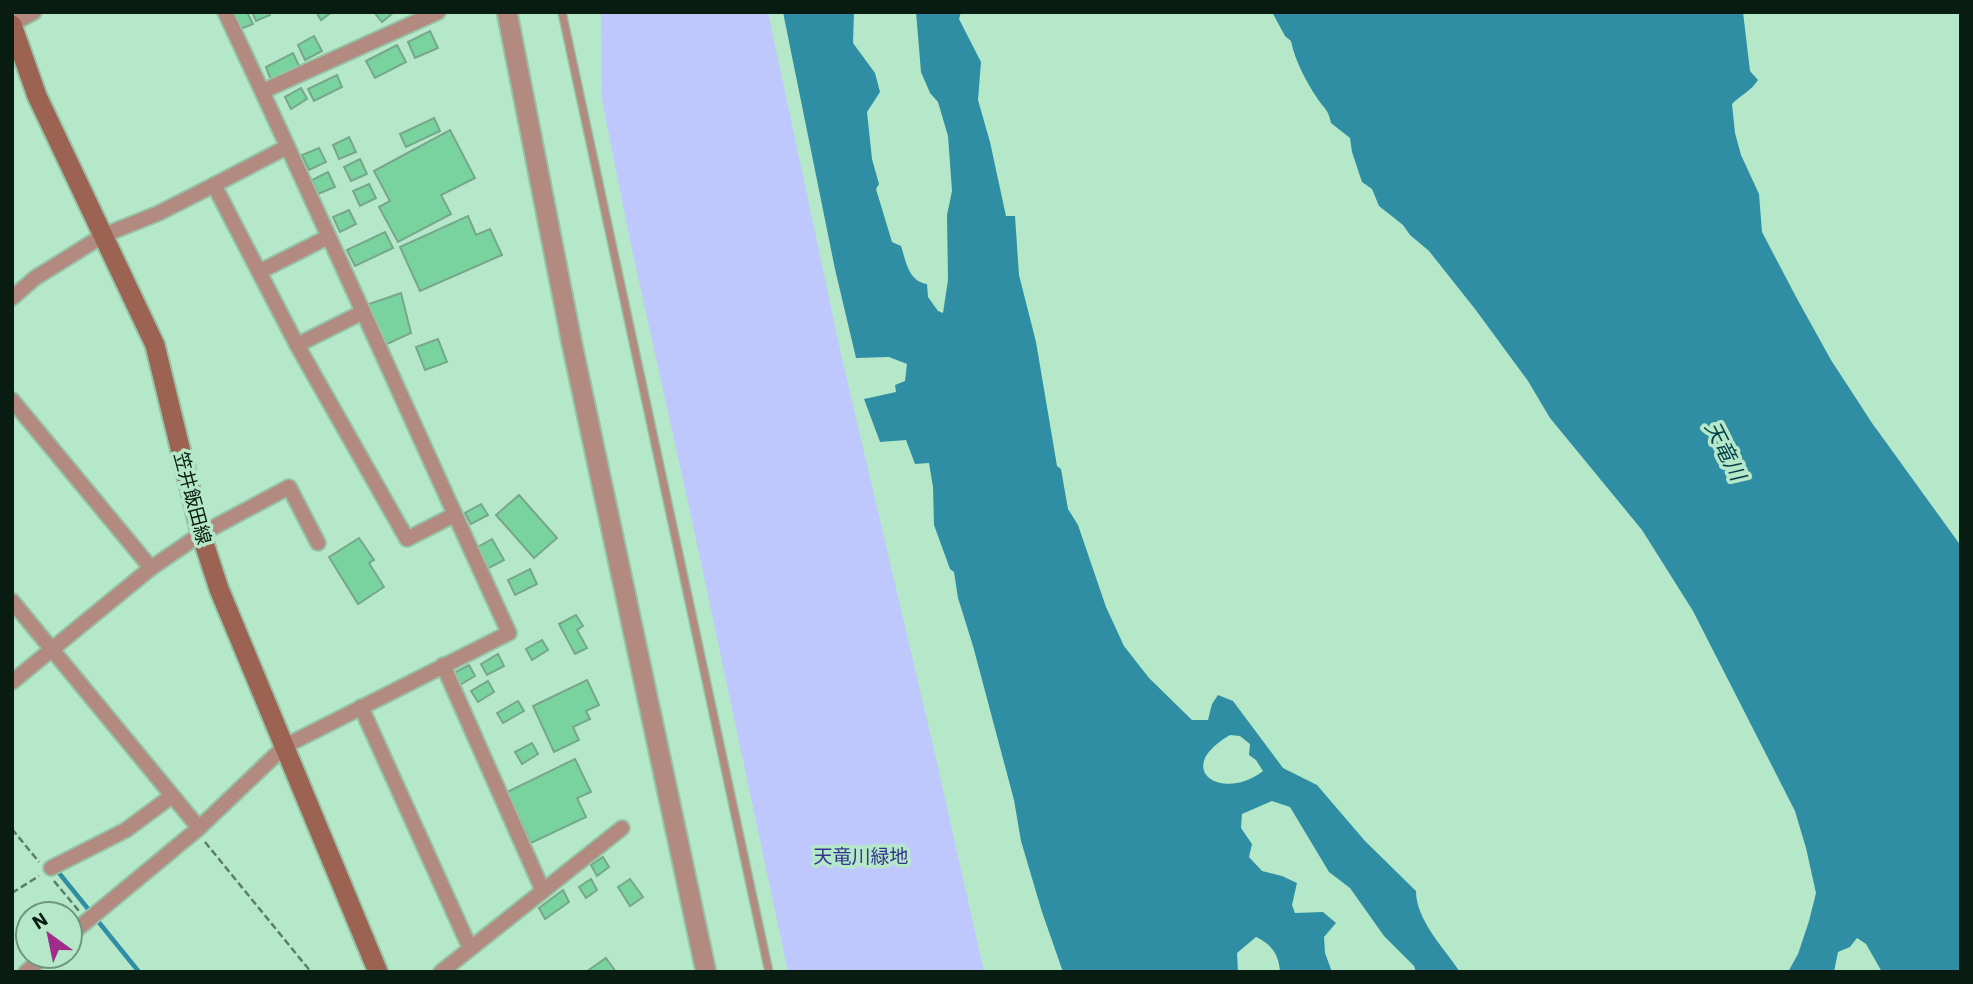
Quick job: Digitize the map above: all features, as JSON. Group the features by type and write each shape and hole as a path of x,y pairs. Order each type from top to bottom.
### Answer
{"main road":[{"name":"笠井飯田線","path":"12,24 37,96 155,345 201,534 219,589 377,972"}],"street":[{"path":"12,24 34,12"},
{"path":"84,923 198,830 285,746 509,633 225,12"},
{"path":"263,91 438,12"},
{"path":"508,12 574,356 706,972"},
{"path":"12,298 35,278 104,235 159,213 287,147"},
{"path":"214,185 297,345 407,539 454,515"},
{"path":"259,272 328,237"},
{"path":"297,345 363,313"},
{"path":"12,400 151,568"},
{"path":"12,682 151,568 201,534 289,487 318,543"},
{"path":"12,601 198,830"},
{"path":"443,665 543,891"},
{"path":"360,707 470,948"},
{"path":"55,866 126,830 173,796"},
{"path":"441,972 622,828"}],"lane":[{"path":"562,12 769,972"}],"path":[{"path":"198,830 311,972"},
{"path":"12,893 55,866"}],"green space":[{"name":"天竜川緑地","path":"601,12 768,12 841,354 984,972 788,972 602,100"}],"water":[{"path":"783,12 854,12 853,43 875,73 880,92 867,112 872,159 879,184 876,189 892,242 901,246 912,275 927,284 928,297 938,311 943,313 948,280 947,215 952,191 948,136 938,102 930,93 921,72 916,12 961,12 959,19 981,62 978,100 1006,216 1015,216 1019,275 1036,342 1057,466 1061,469 1068,509 1078,525 1106,607 1124,646 1149,678 1192,720 1208,720 1212,704 1218,695 1233,701 1283,768 1317,785 1365,841 1416,891 1417,902 1426,923 1460,972 1416,972 1414,966 1384,936 1350,888 1329,872 1290,807 1272,801 1242,814 1241,828 1252,844 1249,857 1262,871 1297,883 1292,905 1295,913 1323,912 1336,923 1324,937 1325,953 1332,972 1280,972 1273,950 1256,937 1237,953 1238,972 1063,972 1021,841 1014,800 958,598 954,572 950,569 934,525 929,463 915,464 906,440 880,442 864,399 896,392 895,385 905,381 907,364 889,357 856,358 835,269","holes":["1230,735 1240,736 1250,744 1249,755 1263,771 1247,780 1232,784 1219,783 1209,778 1204,770 1204,759"]},
{"name":"天竜川","path":"1272,12 1743,12 1750,71 1758,80 1732,104 1741,155 1759,194 1762,232 1831,360 1872,423 1961,546 1961,972 1882,972 1866,944 1857,938 1850,947 1838,952 1834,972 1788,972 1798,954 1816,893 1806,848 1795,811 1693,611 1642,530 1550,418 1528,381 1475,309 1429,251 1379,206 1372,189 1362,182 1350,138 1331,123 1327,111 1301,71 1291,41 1285,36"}],"building":[{"path":"230,12 247,12 253,24 238,30"},
{"path":"252,12 269,12 270,15 256,21"},
{"path":"316,12 332,12 321,20"},
{"path":"374,12 394,12 382,22"},
{"path":"430,31 438,48 415,58 408,42"},
{"path":"314,36 322,51 305,60 298,45"},
{"path":"397,45 406,62 375,78 366,61"},
{"path":"293,53 301,70 272,83 266,67"},
{"path":"337,75 342,87 314,101 308,89"},
{"path":"301,88 307,99 291,109 285,97"},
{"path":"434,118 440,131 406,147 400,134"},
{"path":"450,130 475,178 441,195 451,214 398,242 379,207 390,201 374,171"},
{"path":"349,137 356,152 339,159 333,145"},
{"path":"319,148 326,162 309,170 302,155"},
{"path":"360,159 367,174 351,181 344,167"},
{"path":"328,172 335,187 318,194 312,180"},
{"path":"369,184 376,198 360,206 353,191"},
{"path":"349,210 356,224 340,232 333,217"},
{"path":"468,216 476,235 490,229 502,255 420,291 400,247"},
{"path":"385,232 393,248 355,266 347,250"},
{"path":"401,293 411,333 385,345 366,305"},
{"path":"438,339 447,362 425,370 416,347"},
{"path":"519,495 557,538 534,558 496,515"},
{"path":"481,504 488,515 471,524 465,513"},
{"path":"359,538 374,560 369,563 384,587 358,604 329,557"},
{"path":"492,539 504,560 487,569 476,548"},
{"path":"530,569 537,584 515,595 508,580"},
{"path":"576,615 583,626 577,630 587,648 575,654 559,624"},
{"path":"542,640 548,650 532,660 526,649"},
{"path":"498,654 504,666 487,675 481,664"},
{"path":"469,665 475,676 458,686 452,674"},
{"path":"587,680 599,705 586,711 590,719 573,727 579,740 554,752 533,706"},
{"path":"488,681 494,692 478,702 471,691"},
{"path":"518,701 524,711 503,723 497,713"},
{"path":"532,743 538,754 522,764 515,752"},
{"path":"575,759 591,792 577,798 586,817 531,843 507,792"},
{"path":"603,857 609,867 597,876 591,865"},
{"path":"591,879 597,890 586,898 579,887"},
{"path":"630,879 643,897 630,906 618,887"},
{"path":"563,890 569,902 545,919 539,908"},
{"path":"606,958 616,972 586,972"}],"waterway":[{"path":"55,868 139,972"}]}
